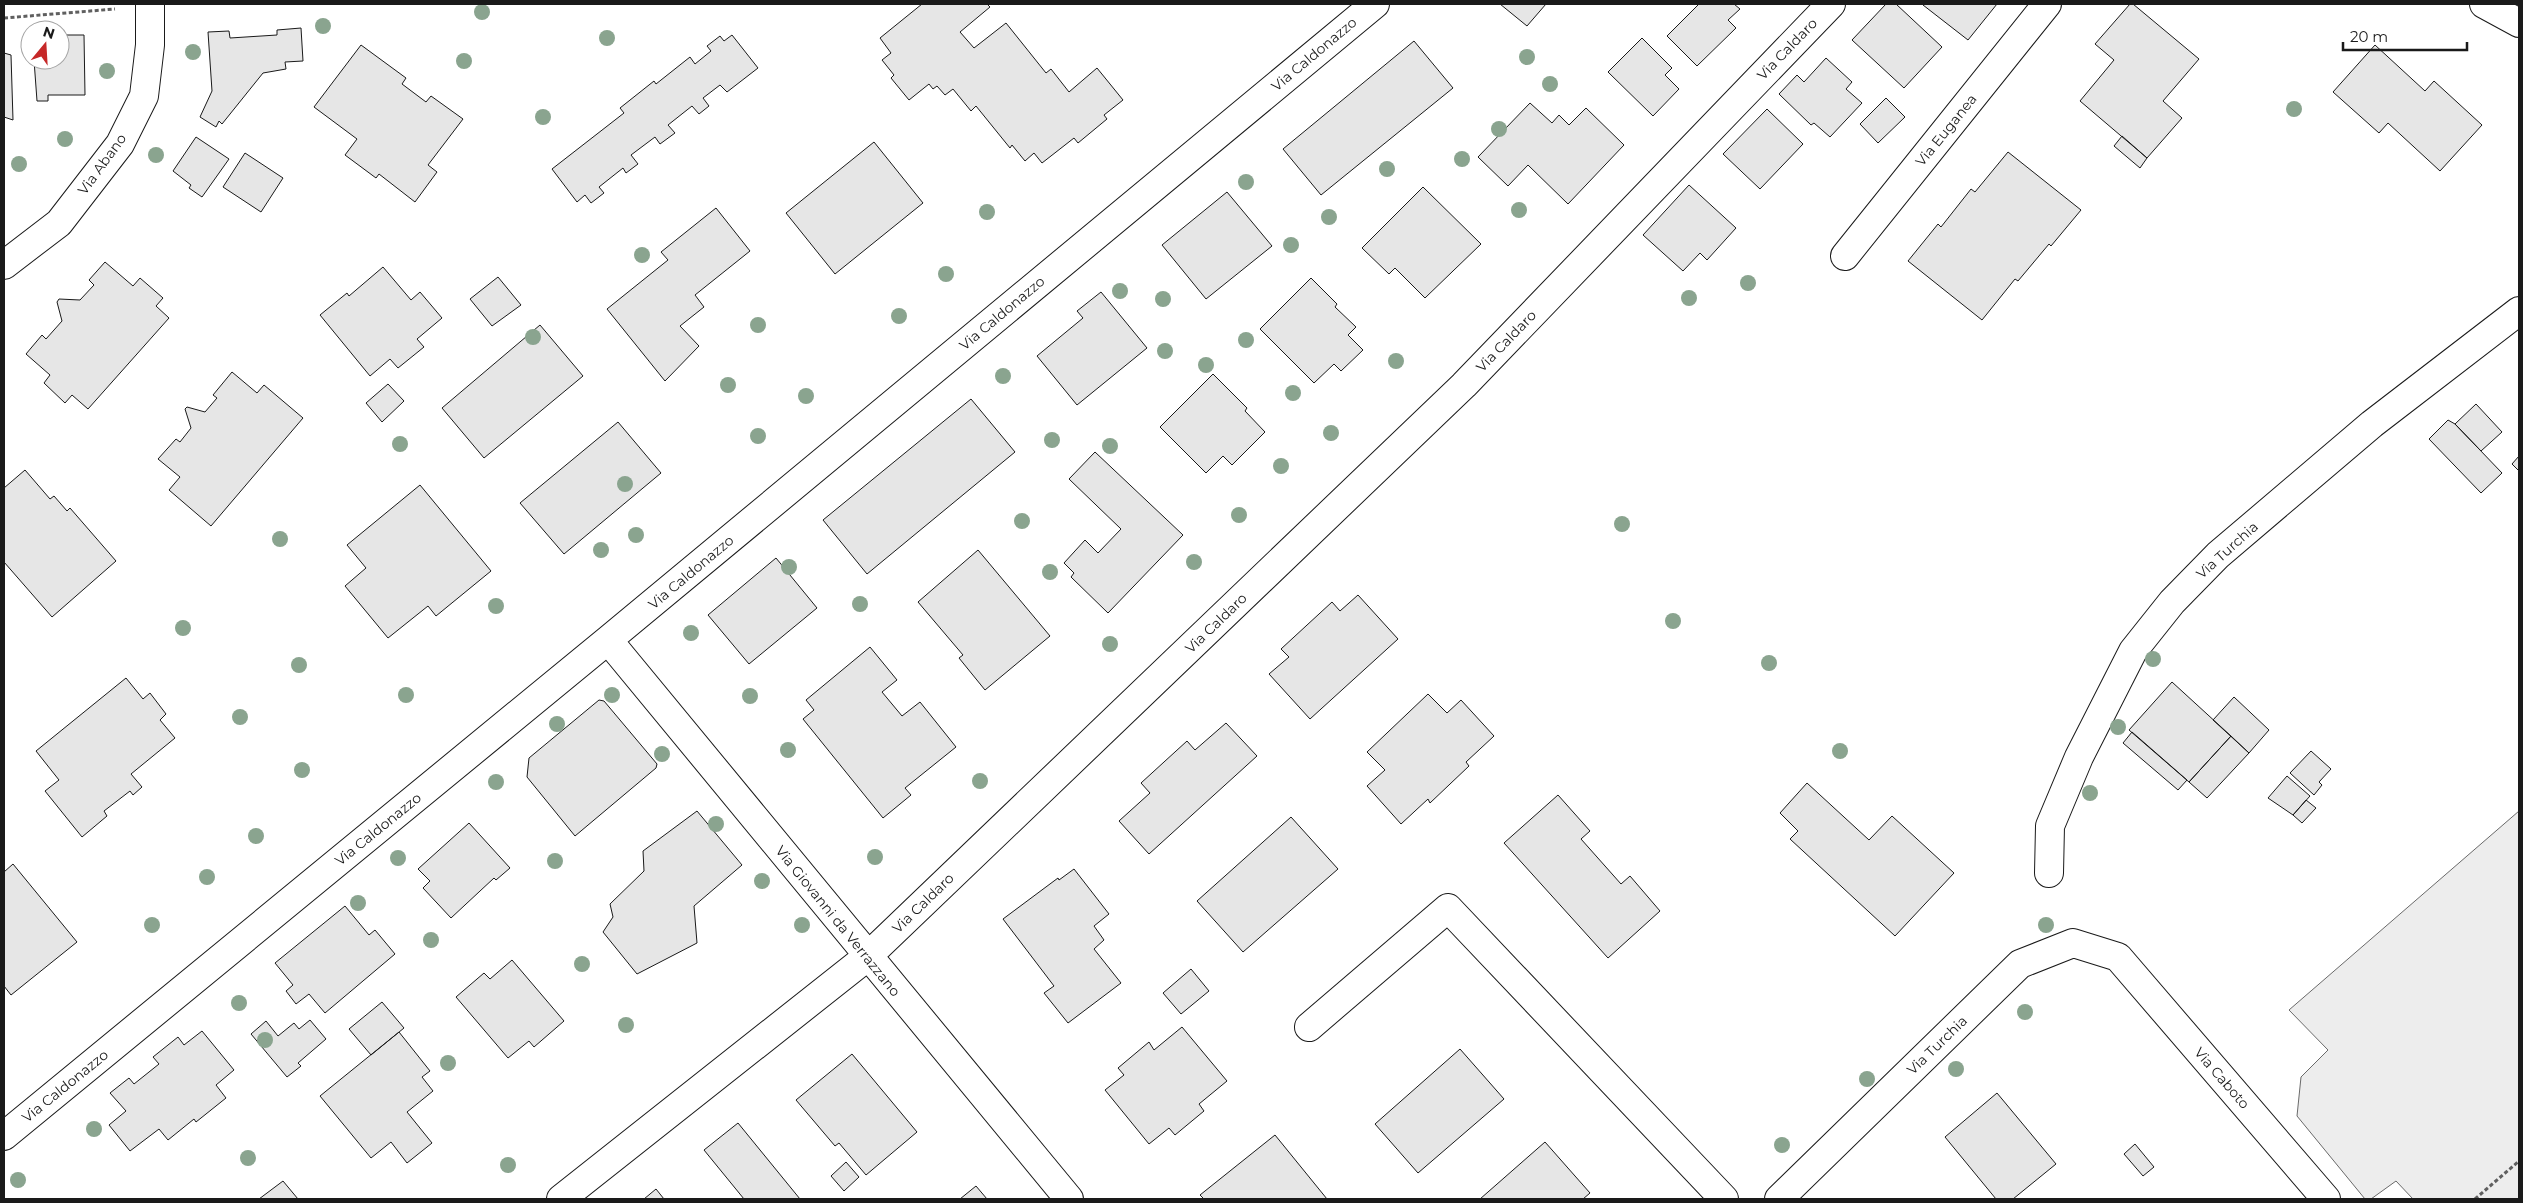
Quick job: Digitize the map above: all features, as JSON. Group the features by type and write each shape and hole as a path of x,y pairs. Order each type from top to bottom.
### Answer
{"street":[{"name":"Via Caldonazzo","path":"4,1136 608,640 1375,4"},
{"name":"Via Caldaro","path":"561,1199 867,957 1464,385 1831,4"},
{"name":"Via Euganea","path":"1845,256 2047,4"},
{"path":"2484,4 2519,22"},
{"name":"Via Abano","path":"4,265 59,223 120,144 144,96 150,46 150,5"},
{"name":"Via Turchia","path":"2049,873 2050,826 2079,758 2133,652 2172,602 2218,555 2372,424 2519,311"},
{"name":"Via Giovanni da Verrazzano","path":"608,640 867,957 1069,1199"},
{"path":"1310,1027 1448,908 1724,1199"},
{"name":"Via Turchia","path":"1779,1199 2020,964 2073,943 2118,958"},
{"name":"Via Caboto","path":"2118,958 2326,1199"}],"path":[{"path":"4,18 150,5"},
{"path":"2475,1199 2519,1161"}],"shaded area":[{"path":"2519,811 2519,1199 2413,1199 2396,1181 2371,1199 2365,1199 2297,1116 2301,1077 2328,1050 2289,1010"}],"building":[{"path":"922,4 987,4 990,7 960,32 974,48 1006,23 1046,73 1051,69 1069,92 1097,68 1123,100 1104,115 1107,119 1078,143 1074,138 1042,163 1034,153 1025,161 1012,145 1010,148 976,106 971,111 953,89 945,95 937,86 933,89 929,84 909,100 891,78 894,75 882,60 891,53 880,38"},
{"path":"1500,4 1546,4 1527,26"},
{"path":"1699,4 1734,4 1740,9 1728,20 1736,28 1697,66 1667,36"},
{"path":"1886,4 1896,4 1942,47 1904,88 1852,40"},
{"path":"1997,4 1968,40 1923,5"},
{"path":"2130,4 2133,4 2199,59 2163,101 2182,118 2147,158 2080,101 2114,60 2095,44"},
{"path":"301,28 303,61 285,62 286,69 263,73 222,124 219,121 216,127 200,117 212,91 208,32 229,31 230,38 277,35 277,30"},
{"path":"70,35 84,35 85,95 48,95 48,101 37,101 35,70 70,70"},
{"path":"732,35 758,68 727,92 720,85 703,98 709,106 699,114 692,106 668,125 675,133 660,144 655,137 631,155 638,164 626,173 623,168 599,187 604,193 591,203 585,195 577,202 552,169 624,113 620,108 654,81 656,84 690,57 695,64 711,51 707,46 720,36 724,41"},
{"path":"1642,38 1672,68 1665,75 1679,89 1653,116 1608,72"},
{"path":"1414,41 1453,88 1321,195 1283,149"},
{"path":"361,45 406,78 402,84 426,102 431,96 463,119 428,165 437,172 415,202 379,174 376,178 345,155 357,139 314,107"},
{"path":"2375,45 2425,91 2434,81 2482,125 2440,171 2388,123 2379,133 2333,92"},
{"path":"4,53 11,55 13,120 4,117"},
{"path":"1826,58 1852,82 1846,89 1862,103 1830,137 1814,123 1811,125 1779,94 1797,75 1804,82"},
{"path":"1886,98 1905,117 1878,143 1860,124"},
{"path":"1530,103 1552,123 1559,115 1569,125 1586,108 1624,145 1568,204 1528,165 1508,186 1478,157"},
{"path":"1767,109 1803,144 1760,189 1723,154"},
{"path":"2122,136 2147,158 2140,168 2114,146"},
{"path":"196,137 229,159 202,197 189,188 191,185 173,171"},
{"path":"874,142 923,203 835,274 786,213"},
{"path":"2008,152 2081,210 2018,281 2015,279 1982,320 1908,261 1938,224 1941,227 1971,189 1975,192"},
{"path":"245,153 283,178 261,212 223,187"},
{"path":"1689,185 1736,228 1707,260 1700,253 1683,271 1643,235"},
{"path":"1423,187 1481,244 1425,298 1395,268 1389,274 1362,248"},
{"path":"1227,192 1272,246 1206,299 1162,245"},
{"path":"716,208 750,251 695,295 704,307 680,326 699,346 665,381 607,309 668,260 661,252"},
{"path":"105,262 133,286 140,278 163,298 156,306 169,318 88,409 72,395 65,403 44,383 50,375 26,354 42,335 46,339 62,321 57,302 59,299 80,300 94,285 89,280"},
{"path":"383,267 411,300 420,292 442,318 417,339 424,347 398,368 390,359 370,376 320,315 347,293 349,296"},
{"path":"498,277 521,305 492,326 470,299"},
{"path":"1311,278 1337,304 1335,307 1356,327 1348,335 1363,350 1341,371 1334,364 1314,383 1260,329"},
{"path":"1101,292 1147,348 1077,405 1037,356 1083,318 1077,311"},
{"path":"540,325 583,376 484,458 442,408"},
{"path":"232,372 257,393 264,385 303,418 211,526 169,490 180,477 158,459 176,439 180,442 191,428 185,409 187,407 205,412 217,398 213,395"},
{"path":"1213,374 1247,408 1245,411 1265,432 1232,465 1223,456 1206,473 1160,427"},
{"path":"388,384 404,401 382,422 366,403"},
{"path":"971,399 1015,452 867,574 823,520"},
{"path":"2476,404 2502,432 2481,451 2455,424"},
{"path":"2448,420 2455,424 2502,473 2481,493 2429,439"},
{"path":"618,422 661,473 564,554 520,503"},
{"path":"1095,452 1183,535 1108,613 1071,577 1074,573 1064,563 1085,540 1098,553 1121,529 1069,479"},
{"path":"2519,456 2519,471 2512,464"},
{"path":"25,470 50,499 54,496 67,511 70,508 116,561 52,617 4,562 4,488"},
{"path":"420,485 491,571 436,616 428,606 388,638 345,586 366,568 347,545"},
{"path":"978,550 1050,636 985,690 959,658 963,655 918,602"},
{"path":"776,558 817,608 749,664 708,615"},
{"path":"1358,595 1398,639 1310,719 1269,674 1289,657 1281,649 1332,602 1340,611"},
{"path":"870,647 897,680 882,692 902,716 920,702 956,747 905,788 911,795 883,818 803,719 814,710 806,700"},
{"path":"126,678 143,699 150,693 166,714 160,720 175,738 131,774 142,787 133,795 130,791 104,811 107,816 82,837 45,791 59,780 36,751"},
{"path":"2172,682 2231,736 2189,782 2129,730"},
{"path":"1428,694 1447,713 1461,700 1494,736 1466,762 1469,766 1430,803 1428,799 1401,824 1367,786 1385,770 1367,752"},
{"path":"2234,697 2269,730 2249,753 2213,720"},
{"path":"599,700 604,701 657,764 656,768 575,836 527,777 529,758"},
{"path":"1226,723 1257,756 1149,854 1119,821 1150,793 1141,783 1187,741 1195,750"},
{"path":"2132,732 2187,780 2178,790 2123,743"},
{"path":"2231,736 2249,753 2207,798 2189,782"},
{"path":"2311,751 2331,769 2319,782 2322,785 2314,795 2290,773"},
{"path":"2287,776 2310,796 2293,815 2268,798"},
{"path":"1807,783 1869,840 1892,816 1954,873 1895,936 1790,839 1798,831 1780,813"},
{"path":"1558,795 1590,831 1581,839 1621,884 1630,876 1660,911 1608,958 1504,843"},
{"path":"2306,800 2316,808 2302,823 2293,815"},
{"path":"697,811 742,865 694,906 697,943 637,974 603,932 613,917 610,904 644,871 643,851"},
{"path":"1291,817 1338,869 1243,952 1197,901"},
{"path":"469,823 510,868 496,880 494,878 451,918 423,888 430,881 418,869"},
{"path":"13,864 77,942 11,995 4,986 4,872"},
{"path":"1074,869 1109,914 1094,926 1104,940 1094,949 1121,983 1068,1023 1044,993 1054,986 1003,919 1058,878 1059,880"},
{"path":"345,906 369,935 375,930 395,954 325,1013 309,994 296,1004 286,991 293,985 275,963"},
{"path":"512,960 564,1021 534,1047 529,1041 508,1058 456,997 484,973 490,979"},
{"path":"1191,969 1209,991 1181,1014 1163,993"},
{"path":"382,1002 404,1028 371,1055 349,1029"},
{"path":"310,1020 326,1039 298,1063 301,1066 287,1077 251,1034 266,1021 278,1036 294,1023 299,1029"},
{"path":"1182,1027 1227,1081 1199,1104 1204,1111 1175,1135 1169,1128 1149,1144 1105,1090 1124,1075 1118,1068 1149,1042 1154,1050"},
{"path":"202,1031 234,1070 216,1085 226,1098 196,1122 194,1119 168,1140 159,1129 130,1151 109,1125 126,1111 110,1093 129,1078 134,1084 159,1064 153,1057 178,1037 184,1045"},
{"path":"399,1032 430,1071 422,1077 433,1091 407,1112 432,1143 407,1163 391,1142 371,1158 320,1096"},
{"path":"1460,1049 1504,1099 1418,1173 1375,1124"},
{"path":"852,1054 917,1132 866,1175 839,1143 835,1146 796,1100"},
{"path":"1997,1093 2056,1164 2013,1199 1996,1199 1945,1137"},
{"path":"738,1123 800,1199 744,1199 704,1150"},
{"path":"1275,1135 1327,1199 1204,1199 1200,1195"},
{"path":"1545,1142 1590,1193 1583,1199 1480,1199"},
{"path":"2135,1144 2154,1167 2143,1176 2124,1154"},
{"path":"846,1162 859,1177 844,1191 831,1176"},
{"path":"283,1181 298,1199 259,1199"},
{"path":"976,1186 987,1199 960,1199"},
{"path":"656,1189 664,1199 644,1199"}]}
